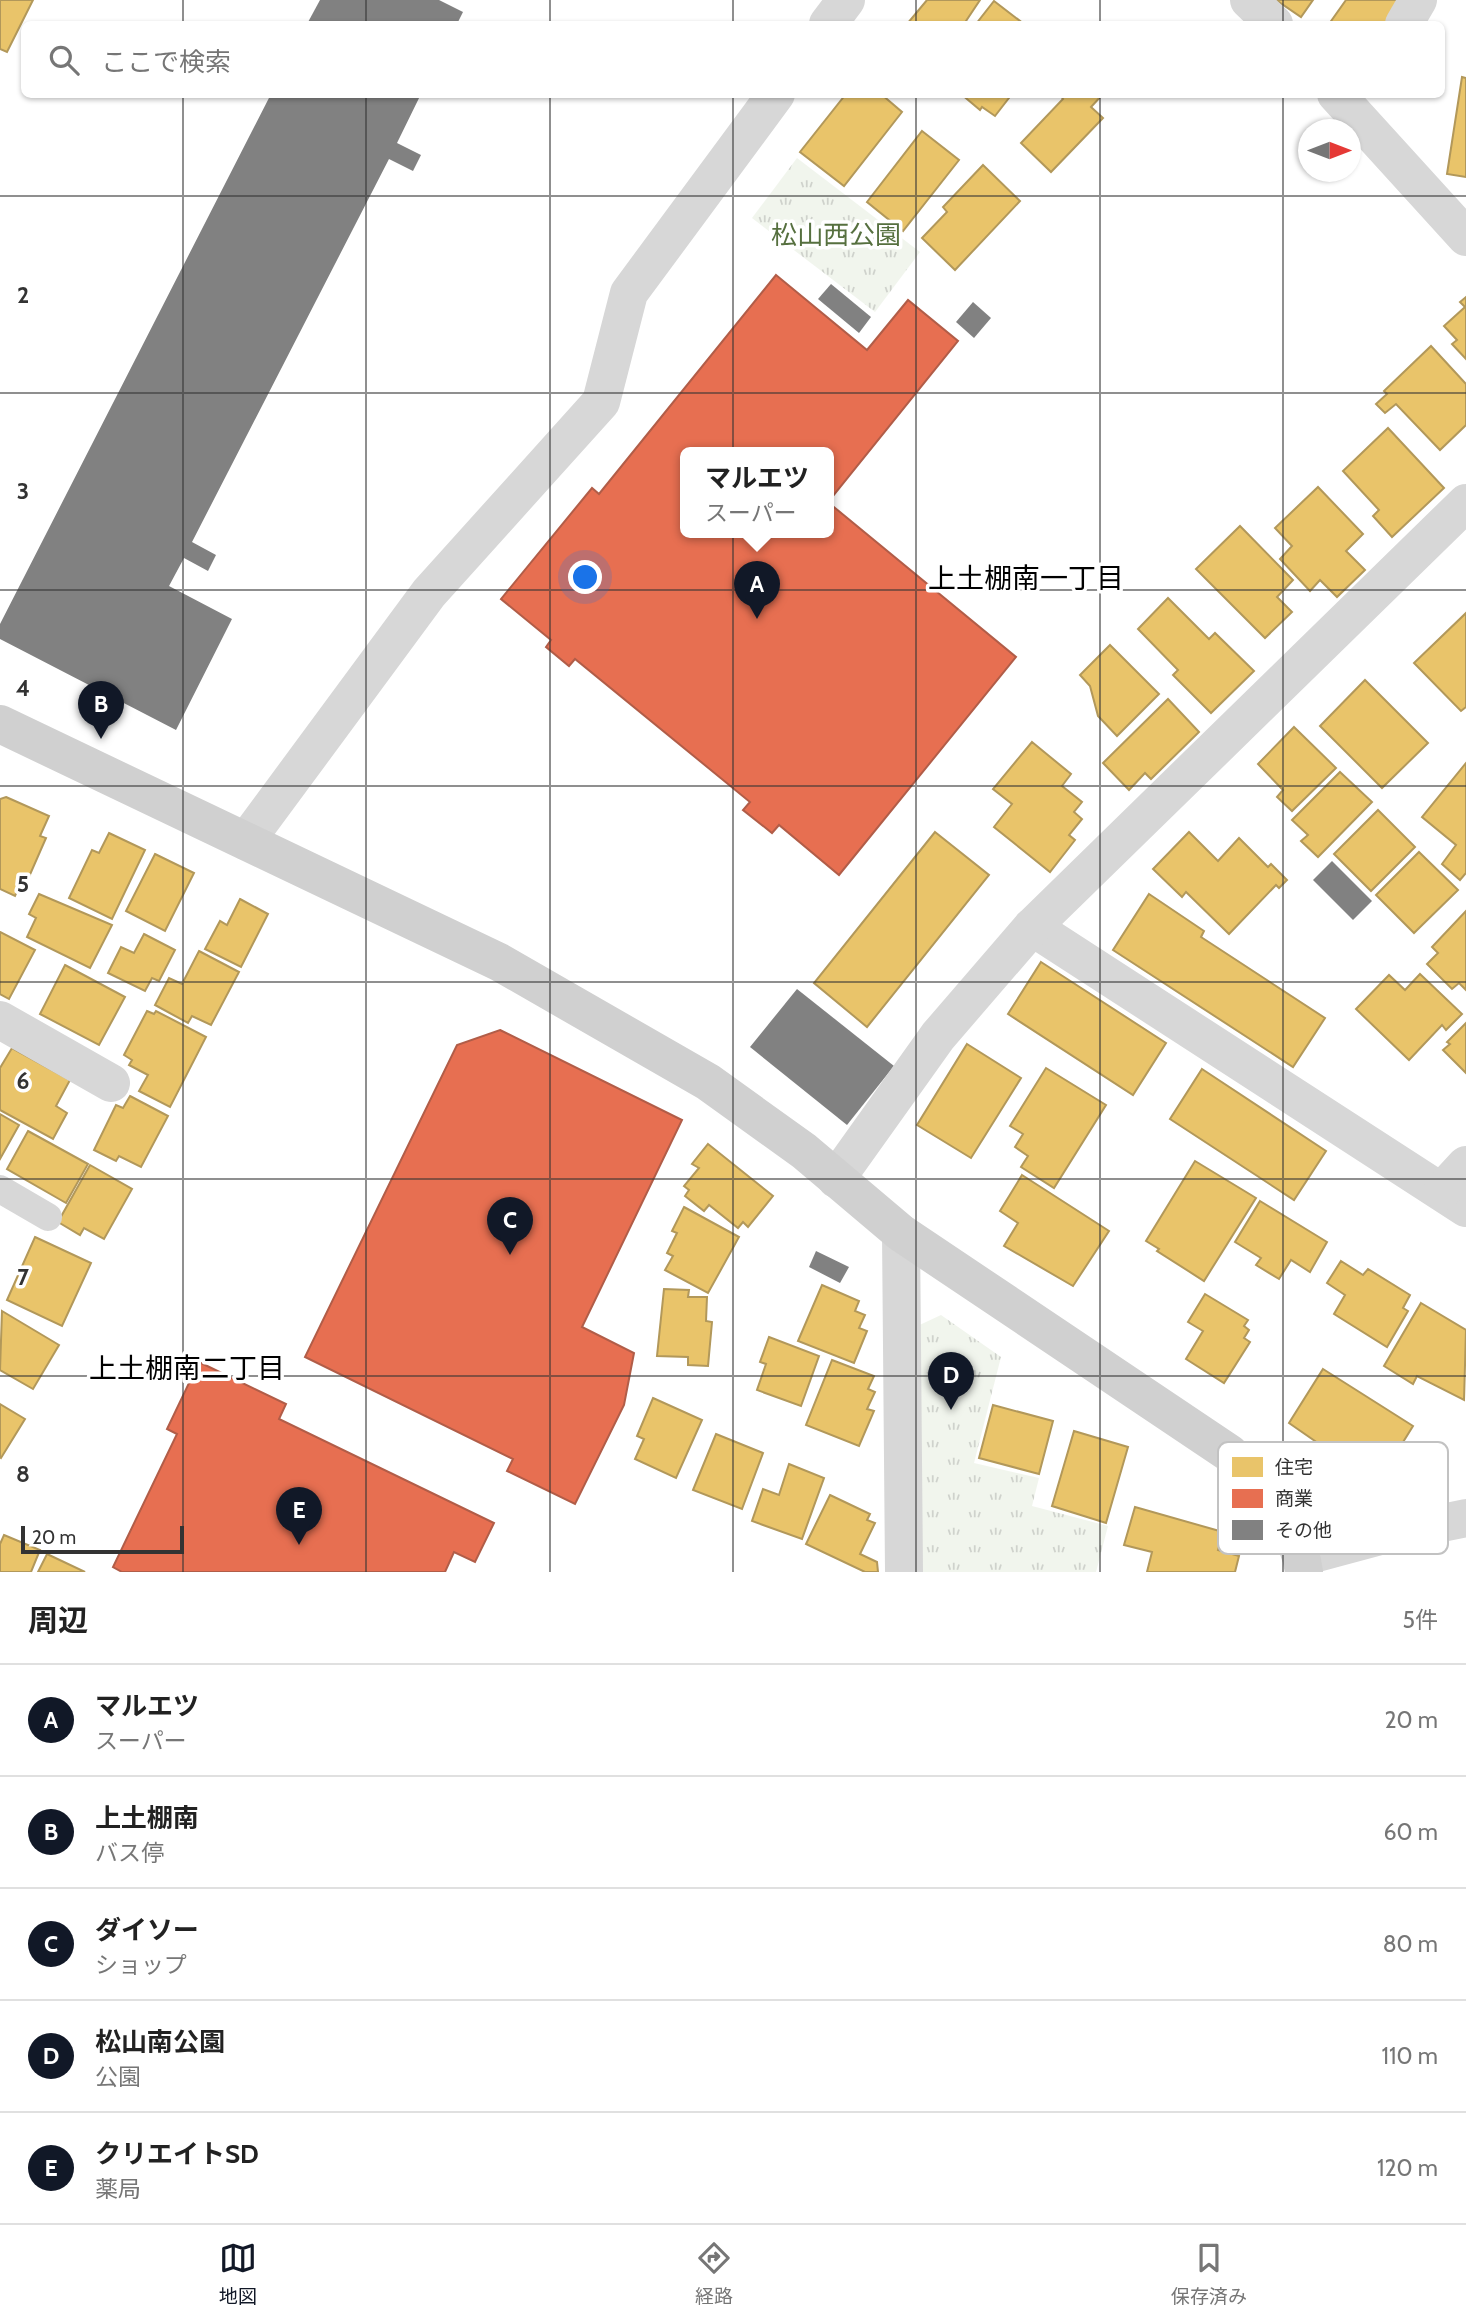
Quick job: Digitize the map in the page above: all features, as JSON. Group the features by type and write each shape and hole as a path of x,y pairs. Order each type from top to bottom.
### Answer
{"street":[{"path":"830,21 846,0"},
{"path":"1249,0 1271,21"},
{"path":"1406,21 1418,0"},
{"path":"246,841 429,593 601,402 629,293 773,98"},
{"path":"1349,100 1466,237"},
{"path":"836,1179 938,1036 1032,928 1466,503"},
{"path":"1,728 499,962 708,1082 759,1117 901,1233 1218,1446"},
{"path":"1032,928 1458,1188"},
{"path":"0,1020 111,1083"},
{"path":"901,1233 904,1572"},
{"path":"1448,1523 1466,1518"},
{"path":"1303,1565 1341,1554"}],"lane":[{"path":"0,1189 48,1217"}],"green space":[{"name":"松山西公園","path":"797,158 920,252 875,312 752,218"},
{"path":"941,1315 1001,1357 974,1463 1039,1478 1032,1506 1108,1526 1096,1572 918,1572 911,1329"}],"building: 住宅":[{"path":"0,0 33,0 7,52 0,49"},
{"path":"927,0 980,0 966,21 910,21"},
{"path":"1276,0 1313,0 1301,17"},
{"path":"1346,0 1401,0 1387,21 1331,21"},
{"path":"994,1 1020,21 978,21"},
{"path":"1462,77 1466,78 1466,177 1447,174"},
{"path":"843,98 886,98 902,112 844,186 800,152"},
{"path":"966,98 1009,98 995,116 982,107 980,110"},
{"path":"1099,98 1091,107 1103,118 1051,172 1021,143 1063,99"},
{"path":"922,131 959,160 903,231 867,202"},
{"path":"983,165 1020,201 955,270 922,238 947,212 943,207"},
{"path":"1466,297 1466,359 1452,344 1457,340 1444,326 1465,307 1460,302"},
{"path":"1431,346 1466,384 1466,425 1440,450 1396,404 1385,413 1376,404 1387,394 1384,391"},
{"path":"1388,428 1444,488 1392,537 1373,516 1379,510 1343,471"},
{"path":"1318,487 1363,534 1346,551 1365,570 1337,597 1320,580 1310,591 1280,559 1292,546 1275,528"},
{"path":"1240,526 1293,580 1277,597 1292,612 1265,638 1196,569"},
{"path":"1168,598 1209,639 1215,633 1254,671 1211,713 1173,675 1178,670 1138,629"},
{"path":"1466,613 1466,707 1461,711 1414,663"},
{"path":"1110,645 1159,694 1117,736 1098,716 1090,686 1080,675"},
{"path":"1365,680 1428,743 1382,788 1320,726"},
{"path":"1168,699 1199,732 1151,779 1145,773 1129,790 1103,763"},
{"path":"1294,727 1336,768 1292,811 1277,797 1283,790 1258,764"},
{"path":"1032,742 1071,774 1062,786 1082,802 1074,812 1082,819 1069,835 1075,840 1050,872 994,827 1012,804 993,789"},
{"path":"1466,763 1466,873 1460,880 1442,864 1456,845 1422,817"},
{"path":"1340,772 1372,802 1318,857 1301,841 1308,835 1292,820"},
{"path":"6,797 49,816 40,836 46,838 25,886 20,884 15,896 0,889 0,799"},
{"path":"1378,810 1415,847 1371,891 1334,854"},
{"path":"935,832 989,875 867,1027 814,983"},
{"path":"1189,832 1218,861 1239,838 1268,867 1271,864 1287,880 1279,888 1276,885 1229,934 1186,892 1182,897 1153,869"},
{"path":"109,833 145,850 112,919 69,898 92,850 99,853"},
{"path":"1419,852 1458,890 1414,933 1376,895"},
{"path":"155,854 194,873 165,931 126,911"},
{"path":"39,894 112,925 90,968 27,937 36,918 29,914"},
{"path":"1149,894 1204,931 1201,937 1325,1018 1293,1067 1113,950"},
{"path":"240,899 268,914 241,967 205,949 220,921 227,925"},
{"path":"1466,911 1466,990 1459,983 1452,989 1427,964 1438,953 1432,947"},
{"path":"0,932 35,950 9,999 0,994"},
{"path":"144,934 175,950 159,981 152,978 145,991 108,973 121,947 134,953"},
{"path":"199,951 239,972 211,1025 192,1016 188,1023 155,1005 169,978 182,984"},
{"path":"1041,962 1166,1043 1133,1095 1008,1014"},
{"path":"65,965 125,997 99,1045 40,1014"},
{"path":"1420,974 1462,1014 1446,1030 1442,1025 1409,1060 1356,1009 1389,975 1405,990"},
{"path":"147,1011 154,1014 156,1011 206,1037 170,1107 139,1091 148,1075 129,1065 132,1060 124,1055"},
{"path":"1466,1023 1466,1073 1443,1050 1450,1044 1447,1042"},
{"path":"967,1044 1021,1078 971,1158 917,1125"},
{"path":"12,1048 70,1080 56,1106 67,1113 53,1139 0,1110 0,1068"},
{"path":"1046,1068 1106,1105 1054,1188 1021,1167 1028,1156 1015,1147 1023,1134 1010,1126"},
{"path":"1202,1069 1326,1151 1294,1200 1170,1119"},
{"path":"130,1096 168,1116 141,1167 119,1156 116,1161 94,1150 116,1105 123,1108"},
{"path":"0,1114 19,1125 0,1159"},
{"path":"28,1131 88,1164 66,1203 7,1169"},
{"path":"708,1144 773,1196 748,1227 743,1222 738,1228 709,1205 704,1211 685,1196 689,1190 684,1186 699,1168 692,1164"},
{"path":"1195,1161 1256,1198 1204,1281 1146,1241"},
{"path":"90,1165 132,1189 104,1239 84,1228 80,1235 58,1222"},
{"path":"1022,1175 1109,1231 1073,1286 1004,1246 1018,1223 1000,1211"},
{"path":"1260,1201 1327,1242 1310,1272 1291,1260 1279,1279 1256,1265 1261,1258 1235,1242"},
{"path":"684,1207 739,1237 708,1293 665,1270 673,1256 667,1253 677,1233 672,1231"},
{"path":"35,1237 91,1263 62,1326 7,1300"},
{"path":"1341,1261 1363,1275 1368,1269 1410,1295 1403,1308 1408,1311 1387,1347 1334,1314 1345,1295 1327,1283"},
{"path":"822,1285 859,1301 855,1311 865,1315 859,1328 867,1331 854,1363 798,1341"},
{"path":"664,1289 689,1290 688,1297 707,1297 706,1321 712,1322 708,1366 688,1365 688,1357 657,1356"},
{"path":"1205,1294 1248,1320 1244,1326 1249,1330 1244,1338 1250,1342 1224,1383 1186,1359 1203,1331 1188,1322"},
{"path":"1421,1303 1466,1330 1464,1400 1417,1376 1413,1384 1384,1366"},
{"path":"2,1311 59,1345 33,1389 0,1370"},
{"path":"769,1337 819,1356 801,1406 757,1390 766,1364 760,1362"},
{"path":"832,1360 874,1376 868,1389 875,1392 867,1409 874,1411 859,1446 806,1425"},
{"path":"1323,1369 1413,1426 1403,1442 1316,1442 1289,1423"},
{"path":"653,1398 702,1420 676,1478 635,1459 644,1439 637,1436"},
{"path":"0,1404 25,1419 1,1458 0,1457"},
{"path":"993,1405 1053,1421 1039,1474 979,1458"},
{"path":"1074,1431 1128,1447 1106,1523 1052,1506"},
{"path":"716,1434 763,1453 742,1509 693,1490"},
{"path":"789,1464 824,1478 802,1539 752,1521 763,1489 779,1495"},
{"path":"830,1495 870,1514 867,1520 875,1523 860,1554 877,1562 878,1572 865,1572 806,1544"},
{"path":"1135,1507 1218,1531 1218,1554 1239,1556 1235,1572 1147,1572 1152,1552 1124,1545"},
{"path":"4,1535 40,1550 31,1572 0,1572 0,1544"},
{"path":"47,1554 85,1572 38,1572"}],"building: 商業":[{"path":"776,275 867,350 908,300 958,341 834,495 834,447 680,447 680,538 834,538 834,507 1016,657 839,875 779,825 772,833 743,810 750,802 575,659 569,666 546,647 551,640 501,599 592,488 599,494"},
{"path":"500,1030 682,1120 582,1327 634,1353 624,1405 575,1504 507,1471 513,1459 305,1357 457,1045"},
{"path":"199,1362 286,1404 279,1419 494,1523 475,1562 454,1552 445,1572 122,1572 113,1567 177,1434 167,1429"}],"building: その他":[{"path":"320,0 439,0 463,12 458,21 309,21"},
{"path":"269,98 419,98 397,143 421,155 413,171 389,159 192,542 216,555 208,571 184,558 169,586 232,619 176,730 0,639 0,624"},
{"path":"831,284 871,317 859,333 818,299"},
{"path":"973,302 991,318 974,338 956,322"},
{"path":"1332,861 1372,901 1353,920 1313,880"},
{"path":"797,989 894,1066 847,1125 750,1047"},
{"path":"816,1251 849,1267 840,1283 809,1267"}],"place":[{"name":"マルエツ","path":"757,619"},
{"name":"上土棚南","path":"101,739"},
{"name":"ダイソー","path":"510,1255"},
{"name":"松山南公園","path":"951,1410"},
{"name":"クリエイトSD","path":"299,1545"}],"district":[{"name":"上土棚南一丁目","path":"1026,578"},
{"name":"上土棚南二丁目","path":"187,1368"}]}
